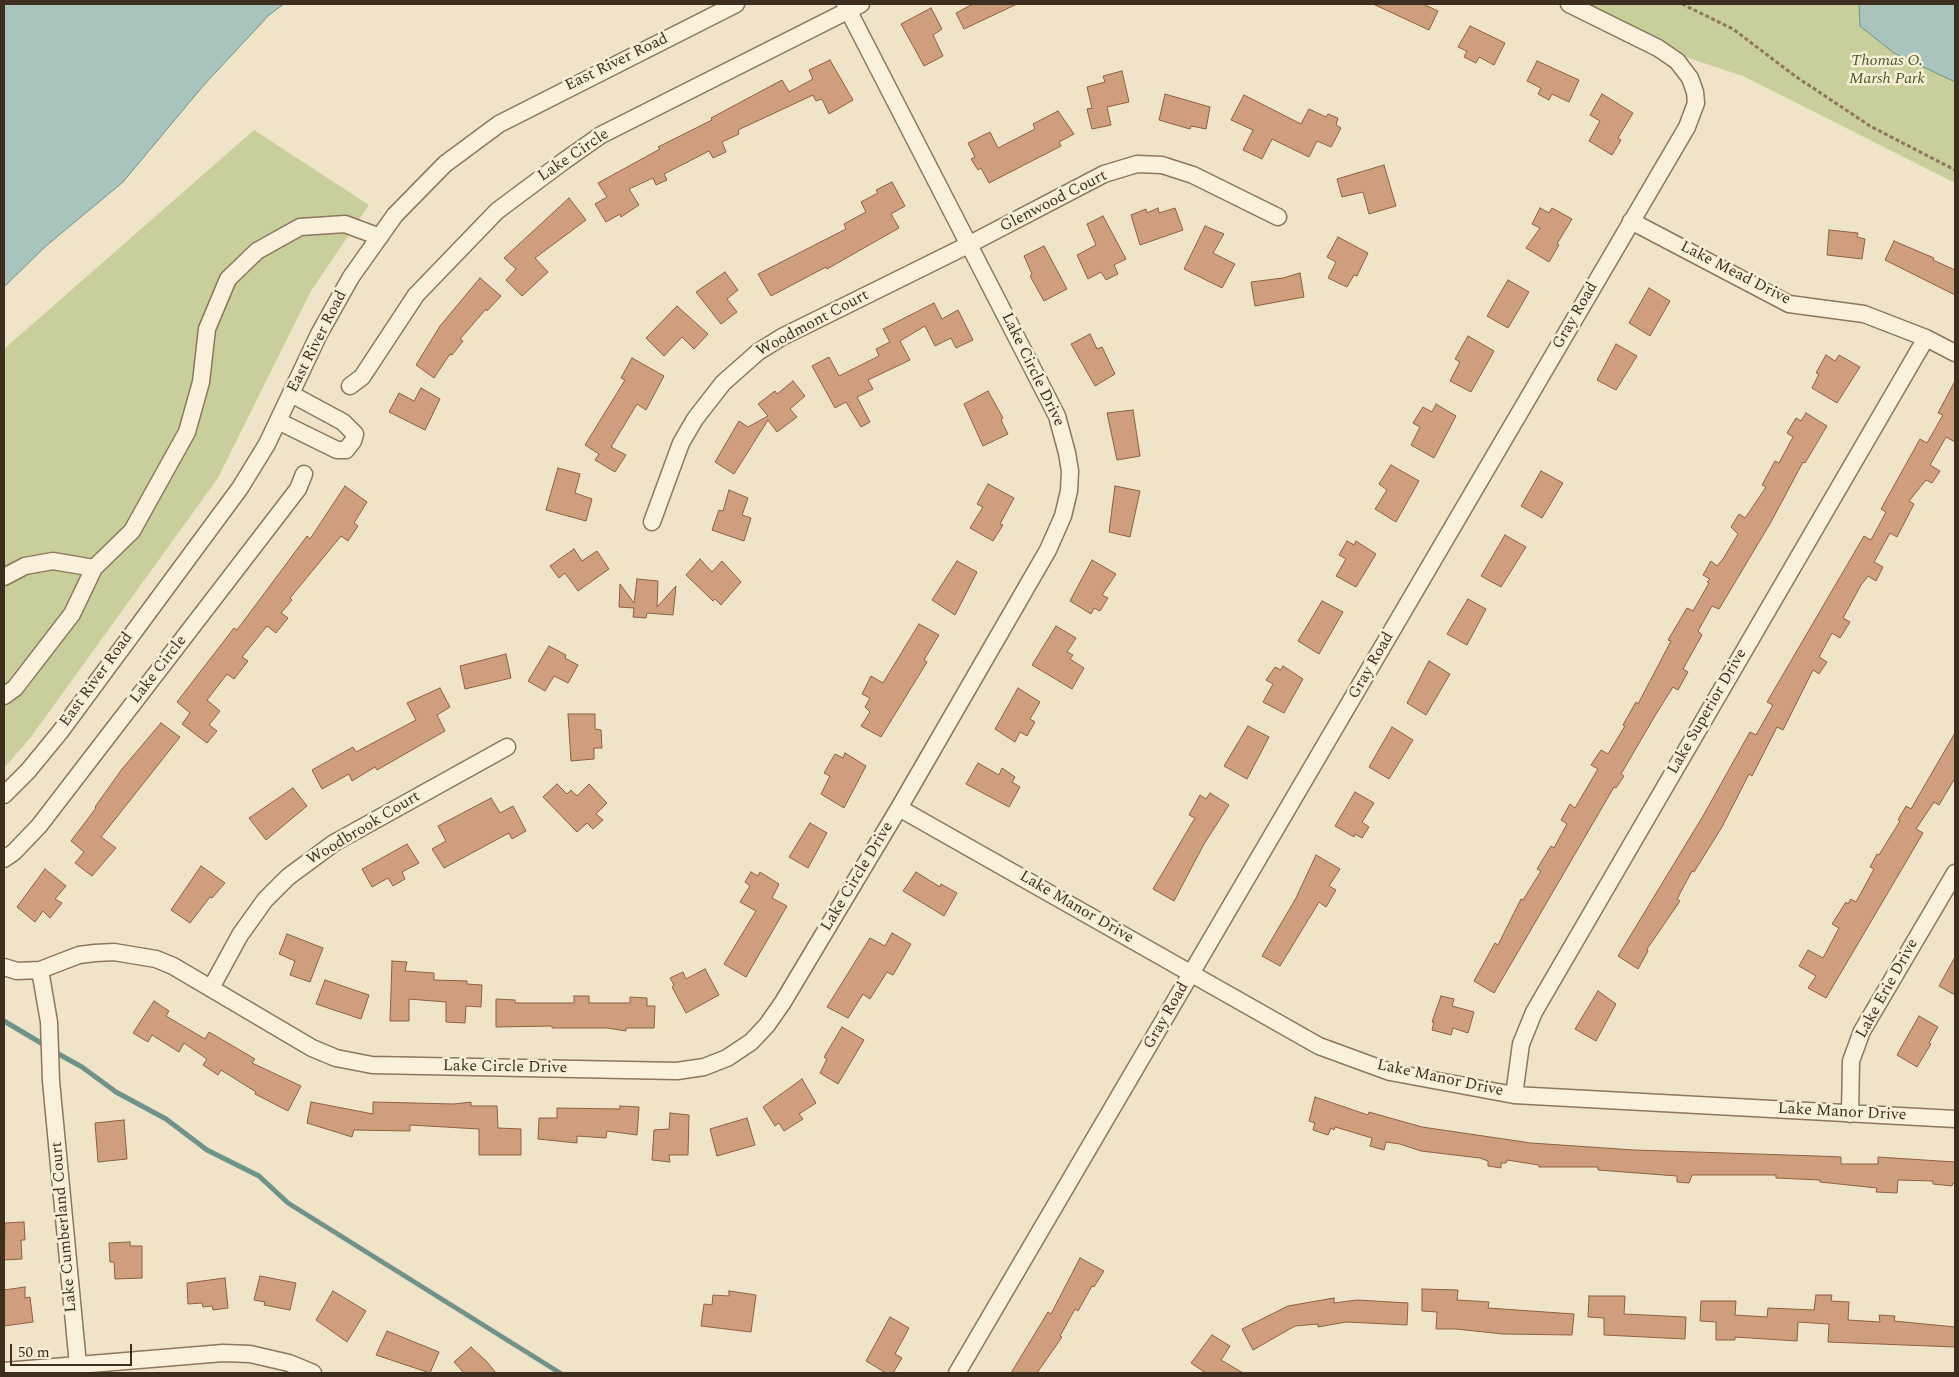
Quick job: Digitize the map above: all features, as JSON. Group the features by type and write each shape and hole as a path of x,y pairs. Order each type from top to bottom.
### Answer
{"street":[{"name":"East River Road","path":"4,795 28,771 60,732 240,488 278,421 319,334 346,285 396,215 445,164 499,124 736,4"},
{"name":"Gray Road","path":"957,1373 1687,127 1696,103 1695,92 1690,78 1670,56 1658,48 1569,4"},
{"name":"Lake Circle Drive","path":"4,967 16,971 40,970 79,955 114,952 156,959 173,966 211,988 291,1038 336,1058 372,1065 677,1071 704,1067 727,1058 738,1051 767,1025 899,808 1048,550 1063,516 1070,471 1057,416 852,6"},
{"name":"Lake Circle","path":"350,386 362,377 416,295 497,211 601,135 852,6"},
{"name":"Glenwood Court","path":"970,244 1104,174 1137,164 1162,165 1193,175 1278,217"},
{"name":"Lake Mead Drive","path":"1631,222 1789,304 1864,314 1926,338 1955,353"},
{"path":"4,696 15,688 72,614 94,568 132,531 187,432 201,382 207,329 228,279 257,251 300,227 344,224 380,237"},
{"name":"Woodmont Court","path":"652,522 681,443 710,398 740,366 782,337 970,244"},
{"name":"Lake Superior Drive","path":"1514,1094 1521,1044 1534,1012 1926,338"},
{"path":"278,421 337,450 346,450 353,441 355,434 343,422 291,394"},
{"name":"Lake Circle","path":"4,859 14,852 39,826 298,489 304,474"},
{"path":"4,577 25,566 53,561 94,568"},
{"name":"Woodbrook Court","path":"211,988 245,928 266,900 288,877 334,843 507,747"},
{"name":"Lake Manor Drive","path":"899,808 1319,1046 1390,1072 1514,1094 1955,1119"},
{"name":"Lake Erie Drive","path":"1850,1114 1851,1061 1862,1031 1955,873"},
{"name":"Lake Cumberland Court","path":"40,970 49,1036 78,1365"},
{"path":"4,1371 223,1353 250,1354 289,1363 313,1373"}],"path":[{"path":"1682,4 1733,29 1795,76 1870,126 1955,170"}],"green space":[{"name":"Thomas O. Marsh Park","path":"1569,4 1955,4 1955,183 1743,76 1658,48"},
{"path":"254,130 369,205 311,291 218,478 31,737 4,768 4,349"}],"water":[{"path":"4,4 284,4 269,15 203,86 123,182 46,246 4,287"},
{"path":"1859,4 1955,4 1955,82 1894,53 1860,26"}],"building":[{"path":"973,4 1017,4 964,29 956,13"},
{"path":"1373,4 1423,4 1438,11 1429,30"},
{"path":"931,8 942,29 933,35 943,56 924,66 901,24"},
{"path":"1470,26 1505,43 1494,65 1479,57 1476,63 1464,57 1467,51 1458,47"},
{"path":"830,60 853,100 829,114 822,99 816,101 813,95 738,130 739,134 722,142 726,152 713,158 709,151 664,174 667,180 656,185 653,178 629,189 639,205 621,217 620,214 606,222 595,204 607,197 598,183 660,149 658,147 712,120 711,118 782,80 789,92 813,79 809,70"},
{"path":"1537,61 1579,80 1569,102 1552,94 1549,100 1538,94 1541,88 1527,81"},
{"path":"1122,71 1129,102 1107,107 1111,125 1092,129 1087,109 1092,108 1087,87 1105,82 1103,76"},
{"path":"1165,94 1210,107 1206,129 1191,126 1190,129 1159,120"},
{"path":"1602,94 1633,113 1618,138 1621,140 1612,155 1589,141 1600,121 1590,115"},
{"path":"1244,95 1301,124 1309,109 1326,117 1328,114 1338,118 1336,125 1341,128 1331,147 1317,141 1309,157 1272,139 1262,159 1243,150 1253,130 1231,120"},
{"path":"1058,111 1074,134 1059,142 1061,146 989,183 981,168 978,170 971,159 975,157 968,143 990,132 998,148 1035,129 1033,124"},
{"path":"1384,165 1396,206 1369,214 1363,192 1342,197 1337,179"},
{"path":"892,182 905,206 891,214 899,228 827,269 826,267 771,296 758,274 846,229 844,224 866,212 861,202 878,193 876,190"},
{"path":"569,198 586,220 535,258 548,272 522,296 506,280 516,269 504,258"},
{"path":"1158,208 1159,213 1175,208 1183,230 1140,245 1131,215 1146,209 1147,213"},
{"path":"1540,208 1549,213 1552,208 1572,219 1549,262 1526,248 1540,228 1532,224"},
{"path":"1103,216 1126,259 1114,265 1118,274 1106,280 1101,272 1088,279 1077,255 1096,245 1087,224"},
{"path":"1205,226 1224,234 1213,253 1235,264 1222,288 1184,269"},
{"path":"1829,230 1858,233 1857,237 1865,239 1862,259 1827,255"},
{"path":"1338,237 1368,253 1357,276 1354,275 1347,287 1328,278 1336,262 1327,257"},
{"path":"1894,241 1934,258 1933,260 1955,270 1955,295 1885,260"},
{"path":"1044,246 1067,289 1044,301 1030,276 1032,274 1024,256"},
{"path":"725,272 738,290 727,299 737,312 721,324 696,292"},
{"path":"1300,273 1304,297 1255,306 1251,282 1283,278"},
{"path":"480,278 501,296 487,311 486,309 460,339 463,341 452,355 450,354 434,378 416,365 440,326"},
{"path":"1508,280 1529,292 1508,328 1487,316"},
{"path":"1649,288 1670,301 1650,336 1629,323"},
{"path":"934,303 942,319 958,310 973,340 956,348 951,338 935,346 925,326 900,341 910,360 868,380 873,389 857,397 870,422 861,427 846,402 835,408 812,366 829,357 839,376 879,356 876,349 890,342 883,329"},
{"path":"677,306 708,334 694,349 682,337 664,356 646,338"},
{"path":"1090,334 1097,349 1102,347 1115,374 1095,386 1071,344"},
{"path":"1468,336 1494,351 1471,392 1450,381 1460,362 1455,359"},
{"path":"1616,344 1637,356 1616,390 1597,380"},
{"path":"1826,355 1835,361 1839,355 1860,367 1837,403 1812,388 1819,374 1816,373"},
{"path":"632,358 664,376 646,410 637,404 611,447 626,455 615,472 595,460 599,454 585,445 625,380 621,378"},
{"path":"793,381 805,396 790,409 797,417 777,432 768,420 734,474 715,462 739,421 748,427 768,416 758,404 775,391 777,394"},
{"path":"1955,381 1955,442 1946,437 1930,465 1940,471 1932,483 1926,480 1909,501 1914,504 1897,537 1890,533 1874,562 1883,567 1876,581 1868,576 1861,585 1843,618 1850,622 1840,638 1832,633 1819,657 1827,662 1819,674 1813,670 1783,730 1777,727 1752,776 1749,774 1722,827 1694,872 1692,871 1677,899 1680,901 1647,949 1648,951 1638,969 1618,956 1703,816 1750,732 1756,735 1773,705 1767,702 1864,536 1871,540 1886,512 1881,509 1920,439 1927,443 1943,415 1938,413"},
{"path":"421,388 440,399 425,430 389,412 399,393 414,401"},
{"path":"988,391 1003,418 1001,420 1008,434 983,446 964,404"},
{"path":"1436,404 1456,416 1434,458 1411,445 1420,427 1413,423 1423,407 1432,412"},
{"path":"1133,410 1140,456 1117,460 1107,413"},
{"path":"1806,413 1827,426 1805,463 1803,462 1771,522 1719,609 1712,606 1698,631 1702,635 1683,669 1688,672 1678,690 1673,687 1656,714 1621,774 1624,776 1616,788 1614,787 1494,993 1474,981 1495,943 1498,945 1521,899 1523,900 1541,871 1537,869 1551,846 1554,848 1567,824 1561,820 1570,804 1575,808 1598,769 1591,765 1601,750 1608,754 1625,726 1623,725 1636,702 1638,704 1671,641 1668,640 1687,608 1693,611 1709,583 1707,582 1710,579 1703,575 1711,561 1717,566 1723,559 1738,534 1731,527 1739,514 1745,518 1766,487 1762,485 1775,461 1779,463 1793,437 1787,433 1796,418 1801,421"},
{"path":"1391,465 1419,481 1396,522 1375,509 1387,490 1379,484"},
{"path":"558,468 580,474 575,493 592,499 586,521 546,510"},
{"path":"1541,471 1563,483 1542,518 1521,506"},
{"path":"988,484 1014,498 1000,524 1003,525 993,541 970,528 983,507 977,504"},
{"path":"345,486 367,502 354,523 358,526 348,541 341,536 290,598 292,600 281,613 288,618 276,633 267,626 242,657 248,661 234,679 227,674 207,700 220,711 209,725 217,731 207,743 182,724 190,713 177,702 234,628 237,630 307,536 310,539"},
{"path":"1115,486 1140,491 1130,537 1109,532"},
{"path":"729,490 748,498 742,515 751,518 744,541 712,530 719,510 723,511"},
{"path":"1505,535 1526,547 1501,587 1481,576"},
{"path":"1347,541 1354,545 1356,541 1376,554 1356,587 1336,576 1346,559 1339,555"},
{"path":"574,549 582,561 597,551 609,569 578,591 565,573 559,578 550,566"},
{"path":"700,559 712,572 722,561 741,582 721,605 715,599 713,601 686,575"},
{"path":"1092,560 1116,574 1102,595 1108,598 1100,611 1094,608 1091,614 1070,601"},
{"path":"957,561 977,572 955,615 932,600"},
{"path":"637,579 658,581 657,607 676,586 673,615 647,613 646,618 633,617 634,608 619,607 620,584 634,603"},
{"path":"1468,599 1486,609 1467,645 1447,634"},
{"path":"1322,601 1343,612 1319,654 1298,641"},
{"path":"919,624 939,635 924,660 927,662 881,737 861,726 870,712 865,707 870,698 862,694 871,676 883,683"},
{"path":"1056,626 1076,638 1067,652 1073,655 1070,659 1084,668 1072,689 1032,665"},
{"path":"549,646 566,655 565,658 578,665 568,683 554,676 545,691 528,681"},
{"path":"506,654 511,678 465,689 460,666"},
{"path":"1429,661 1450,674 1426,715 1407,703"},
{"path":"1283,666 1303,679 1284,713 1263,702 1273,684 1266,680 1275,667 1281,670"},
{"path":"440,688 450,707 437,715 445,731 377,770 375,767 352,781 349,774 322,789 312,770 353,747 356,752 416,720 407,703"},
{"path":"1018,688 1040,702 1030,719 1035,722 1027,736 1020,732 1015,742 995,729"},
{"path":"568,714 595,714 595,729 601,730 602,748 594,748 594,759 571,761"},
{"path":"161,723 180,737 101,837 116,848 92,876 75,863 84,852 71,841 122,769"},
{"path":"1248,726 1269,737 1247,779 1224,766"},
{"path":"1392,727 1413,740 1389,779 1369,767"},
{"path":"1955,733 1955,778 1939,805 1934,802 1916,829 1923,833 1826,998 1808,988 1816,976 1799,966 1808,950 1823,958 1839,928 1832,924 1846,902 1848,904 1851,899 1856,902 1874,869 1870,867 1877,854 1879,855 1900,821 1898,820 1906,806 1911,809"},
{"path":"845,753 866,766 844,808 821,794 830,776 824,773 835,754 843,758"},
{"path":"978,763 999,775 1002,768 1015,777 1012,782 1020,787 1009,807 966,784"},
{"path":"557,784 567,794 571,790 577,796 589,784 607,803 596,814 603,820 593,829 587,823 577,832 543,797"},
{"path":"293,788 307,806 266,840 249,818"},
{"path":"1355,792 1374,803 1362,822 1369,827 1362,838 1355,834 1354,837 1335,826"},
{"path":"1210,793 1229,805 1204,844 1174,901 1153,889 1195,818 1189,815 1200,795 1206,799"},
{"path":"491,798 500,813 513,806 526,831 512,839 509,833 444,868 432,849 446,841 438,826"},
{"path":"810,823 827,833 808,868 789,857"},
{"path":"407,844 419,863 402,872 405,879 393,886 388,878 372,887 362,869"},
{"path":"1316,855 1340,869 1329,886 1336,890 1326,907 1319,902 1280,966 1262,956 1296,898"},
{"path":"201,866 225,883 212,898 210,897 190,923 171,910"},
{"path":"45,869 66,886 55,899 62,903 50,918 43,911 35,922 17,907"},
{"path":"751,872 758,876 760,872 779,884 772,898 787,906 746,977 724,964 756,911 740,902 750,886 745,882"},
{"path":"916,872 940,887 941,884 957,893 944,916 903,891"},
{"path":"892,933 911,944 893,975 887,972 870,999 863,994 848,1018 827,1007 870,938 885,946"},
{"path":"287,934 323,948 310,982 290,975 295,961 279,954"},
{"path":"1955,957 1955,995 1939,986"},
{"path":"392,961 407,962 405,971 434,973 434,980 467,981 467,984 482,985 481,1007 466,1006 465,1023 446,1022 446,1002 409,999 409,1021 390,1021"},
{"path":"705,969 719,995 686,1013 672,987 674,985 670,978 683,972 686,979"},
{"path":"325,980 369,995 361,1019 316,1004"},
{"path":"1598,991 1616,1004 1596,1041 1575,1029"},
{"path":"574,996 589,996 589,1003 630,1003 630,997 647,998 647,1006 655,1006 654,1028 626,1028 626,1031 607,1028 552,1028 552,1026 496,1027 496,999 515,1000 515,1003 574,1003"},
{"path":"1441,996 1454,999 1452,1006 1474,1012 1468,1033 1453,1028 1451,1035 1432,1030 1434,1022 1432,1022"},
{"path":"154,1001 169,1011 166,1016 205,1039 209,1032 255,1059 252,1063 301,1086 288,1111 255,1094 256,1092 221,1070 218,1075 203,1065 207,1059 184,1043 179,1052 152,1035 148,1042 133,1033"},
{"path":"1919,1016 1938,1027 1929,1043 1931,1044 1917,1067 1897,1055"},
{"path":"842,1027 864,1040 838,1084 820,1073 827,1059 824,1057"},
{"path":"802,1079 816,1103 799,1114 803,1119 784,1131 779,1123 775,1126 763,1107"},
{"path":"1315,1097 1368,1115 1369,1112 1422,1127 1531,1143 1634,1150 1841,1157 1841,1164 1878,1164 1878,1157 1955,1162 1955,1183 1952,1186 1933,1184 1933,1181 1898,1180 1897,1193 1876,1192 1877,1188 1820,1182 1820,1180 1776,1178 1776,1175 1692,1175 1689,1183 1677,1182 1677,1176 1598,1170 1598,1167 1539,1167 1539,1165 1507,1160 1506,1163 1501,1163 1501,1168 1488,1166 1488,1161 1480,1158 1421,1151 1400,1144 1386,1142 1384,1150 1370,1146 1372,1138 1335,1127 1334,1130 1331,1128 1328,1135 1313,1130 1315,1123 1309,1121"},
{"path":"311,1102 373,1114 373,1102 454,1104 471,1102 471,1106 497,1106 498,1128 521,1129 521,1155 479,1155 479,1129 410,1125 410,1131 354,1130 352,1137 307,1123"},
{"path":"620,1106 639,1107 637,1135 607,1131 606,1138 577,1136 577,1143 538,1139 539,1118 557,1118 557,1108 620,1109"},
{"path":"670,1113 689,1115 688,1155 669,1155 670,1162 652,1160 654,1130 669,1129"},
{"path":"747,1118 755,1145 717,1156 710,1129"},
{"path":"124,1120 127,1159 98,1162 95,1123"},
{"path":"24,1222 25,1240 21,1240 22,1259 4,1260 5,1223"},
{"path":"130,1242 130,1246 142,1246 142,1278 115,1279 114,1262 110,1262 109,1243"},
{"path":"1080,1258 1104,1271 1094,1287 1092,1286 1078,1311 1075,1309 1060,1336 1062,1337 1037,1373 1011,1373 1048,1312 1051,1314"},
{"path":"260,1276 296,1283 290,1310 264,1305 265,1302 254,1300"},
{"path":"225,1278 228,1308 213,1310 212,1306 203,1307 202,1303 188,1304 187,1283"},
{"path":"25,1287 25,1298 30,1297 33,1322 4,1326 4,1290"},
{"path":"1422,1289 1458,1290 1457,1300 1489,1302 1488,1308 1574,1314 1572,1335 1503,1334 1436,1329 1437,1312 1422,1311"},
{"path":"333,1291 366,1311 347,1342 316,1320"},
{"path":"729,1291 756,1295 751,1332 701,1326 704,1304 712,1305 713,1295 729,1296"},
{"path":"1816,1295 1832,1295 1831,1301 1849,1302 1848,1320 1880,1322 1879,1315 1895,1316 1894,1321 1955,1327 1955,1347 1828,1342 1829,1324 1798,1322 1797,1341 1735,1337 1735,1340 1716,1340 1716,1322 1700,1321 1701,1301 1736,1301 1735,1315 1767,1317 1768,1308 1814,1310"},
{"path":"1589,1296 1625,1296 1624,1314 1686,1317 1685,1339 1604,1335 1604,1318 1588,1317"},
{"path":"1334,1298 1334,1303 1357,1300 1408,1303 1407,1325 1346,1322 1318,1327 1318,1324 1295,1326 1253,1350 1242,1329 1288,1306"},
{"path":"890,1317 909,1328 895,1354 902,1358 893,1373 886,1373 866,1361"},
{"path":"387,1331 439,1352 430,1373 376,1355"},
{"path":"1212,1335 1230,1346 1221,1360 1243,1373 1206,1373 1191,1363"},
{"path":"471,1347 496,1373 464,1373 454,1362"}],"waterway":[{"path":"4,1021 46,1046"},
{"path":"53,1051 82,1067 116,1092 166,1119 207,1150 259,1176 288,1203 560,1373"}]}
